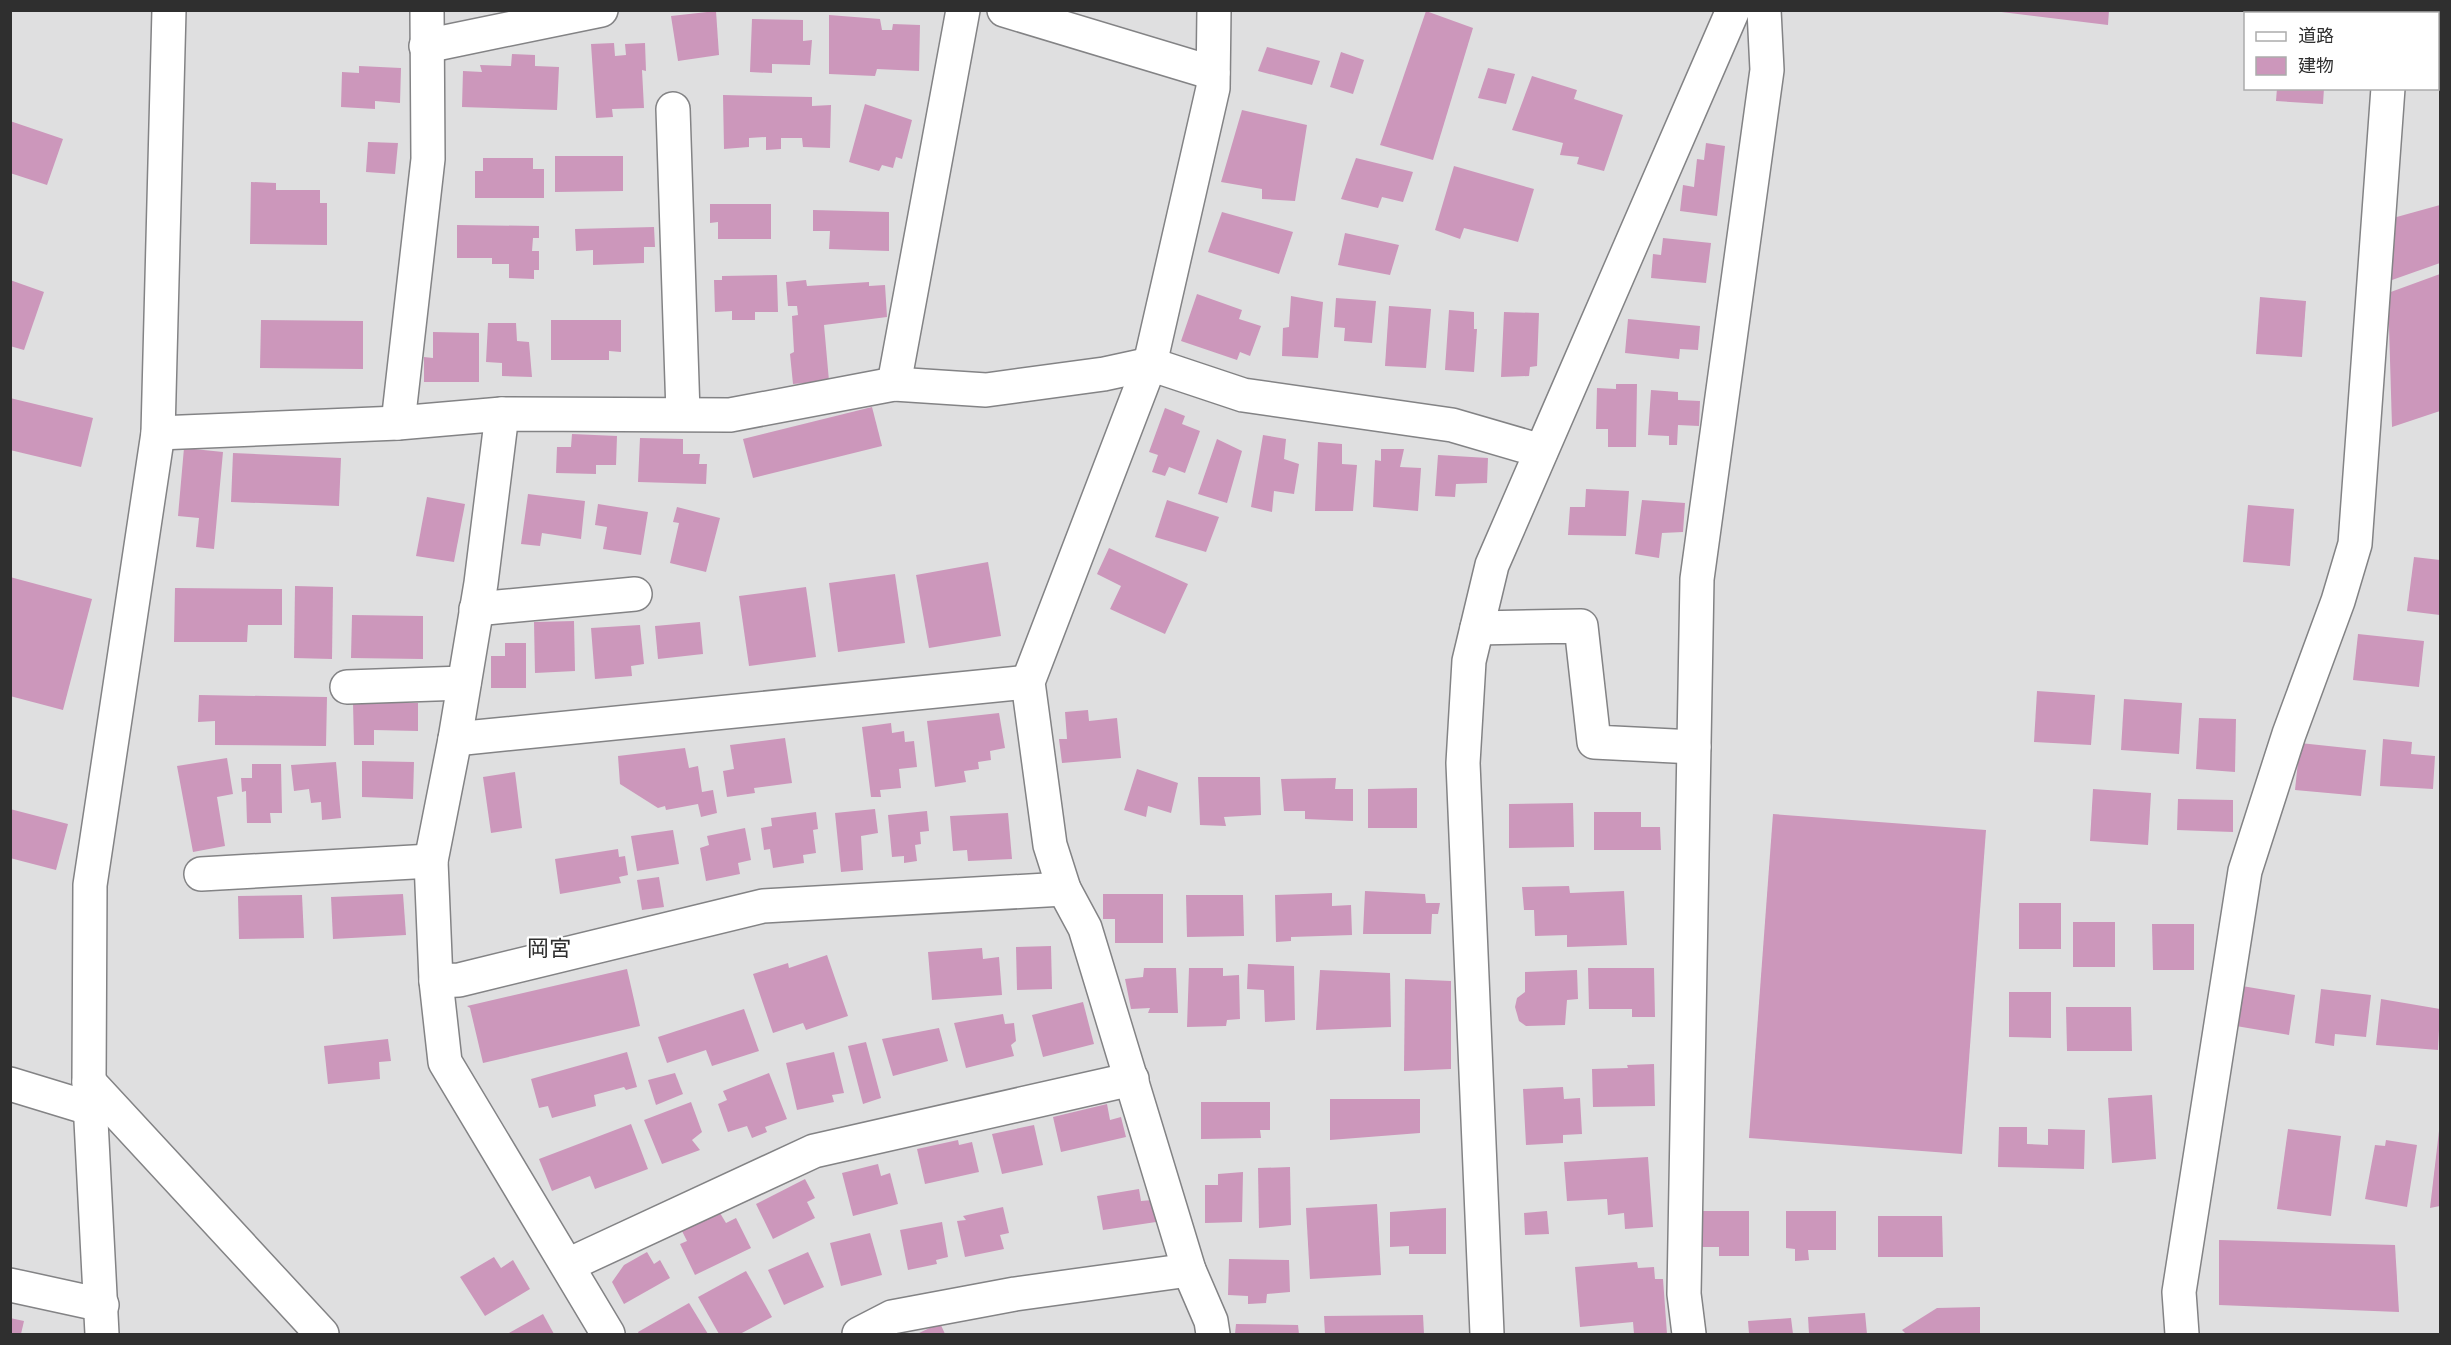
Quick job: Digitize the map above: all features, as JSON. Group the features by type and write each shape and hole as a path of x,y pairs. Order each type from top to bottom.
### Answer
{"street":[{"path":"10,1285 102,1320 90,1096 90,885 158,433 169,10"},
{"path":"398,423 428,159 427,10"},
{"path":"426,46 602,10"},
{"path":"894,384 963,10"},
{"path":"1004,10 1213,73"},
{"path":"1213,1335 1211,1321 1189,1270 1085,928 1064,889 1050,845 1028,682 1150,364 1213,88 1214,10"},
{"path":"1486,1335 1462,763 1469,662 1492,565 1733,10"},
{"path":"1689,1335 1684,1294 1697,579 1767,70 1764,10"},
{"path":"2182,1335 2179,1292 2245,871 2289,734 2338,601 2355,544 2388,90"},
{"path":"673,109 683,413"},
{"path":"158,433 398,423 502,414 730,415 894,384 986,390 1104,374 1150,364 1243,395 1452,425 1541,451"},
{"path":"502,414 481,583 455,739 431,861 436,981 445,1062 608,1335"},
{"path":"476,609 635,594"},
{"path":"1477,628 1581,626 1594,742 1694,747"},
{"path":"455,739 1028,682"},
{"path":"347,687 464,683"},
{"path":"201,874 431,861"},
{"path":"436,981 459,980 763,906 1064,889"},
{"path":"568,1265 814,1151 1132,1079"},
{"path":"10,1084 90,1096 322,1335"},
{"path":"859,1335 892,1317 1015,1293 1189,1270"}],"building":[{"path":"1985,10 2109,10 2108,25"},
{"path":"2276,10 2323,10 2323,12 2276,12"},
{"path":"716,11 719,55 678,61 671,16"},
{"path":"1426,11 1473,28 1433,160 1380,145"},
{"path":"829,15 880,19 882,30 892,30 893,24 920,25 919,71 877,69 875,76 829,74"},
{"path":"752,19 803,20 803,41 812,40 810,65 772,64 772,73 750,72"},
{"path":"2440,35 2439,68 2439,36"},
{"path":"614,43 615,56 626,55 625,44 645,43 646,71 642,70 644,108 612,109 613,117 596,118 591,44"},
{"path":"1267,47 1320,61 1312,85 1258,71"},
{"path":"1341,52 1364,60 1353,94 1330,87"},
{"path":"512,54 535,55 535,66 559,67 557,110 462,107 463,71 482,72 480,65 511,66"},
{"path":"359,66 401,68 400,103 375,101 375,109 341,107 342,72 359,73"},
{"path":"1488,68 1515,74 1506,104 1478,98"},
{"path":"1532,76 1577,90 1574,99 1623,115 1604,171 1577,164 1579,157 1560,155 1563,143 1512,130"},
{"path":"2277,90 2324,90 2323,104 2276,101"},
{"path":"723,95 812,97 812,106 831,105 830,148 803,147 802,138 781,138 781,149 766,150 766,137 749,138 749,147 724,149"},
{"path":"865,104 912,120 902,159 896,157 893,168 882,165 879,171 849,162"},
{"path":"1242,110 1307,125 1295,201 1262,199 1262,189 1221,182"},
{"path":"10,121 63,139 47,185 10,173"},
{"path":"368,142 398,143 395,174 366,172"},
{"path":"1706,143 1725,146 1717,216 1680,211 1683,185 1694,187 1697,159 1704,160"},
{"path":"555,156 623,156 623,191 555,192"},
{"path":"483,158 533,158 533,169 544,169 544,198 475,198 475,171 483,171"},
{"path":"1356,158 1413,172 1403,202 1382,197 1378,208 1341,199"},
{"path":"1454,166 1534,189 1518,242 1464,228 1460,239 1435,230"},
{"path":"251,182 276,183 276,190 320,190 320,203 327,203 327,245 250,244"},
{"path":"710,204 771,204 771,239 718,239 718,222 710,223"},
{"path":"2440,205 2440,263 2392,280 2393,218"},
{"path":"813,210 889,212 889,251 829,249 830,231 813,231"},
{"path":"1222,212 1293,232 1279,274 1208,252"},
{"path":"457,225 539,226 539,238 533,238 532,251 539,251 539,270 534,270 534,279 509,278 509,264 492,264 492,258 457,258"},
{"path":"654,227 655,247 644,247 644,263 593,265 593,250 576,251 575,229"},
{"path":"1345,233 1399,245 1390,275 1338,265"},
{"path":"1663,238 1711,243 1706,283 1651,278 1653,254 1661,255"},
{"path":"2440,274 2440,411 2392,427 2388,293"},
{"path":"777,275 778,312 755,312 755,320 732,320 732,311 715,312 714,280 722,280 722,276"},
{"path":"10,280 44,292 24,350 10,346"},
{"path":"806,280 807,286 869,282 869,286 885,285 887,317 824,325 829,381 793,384 790,354 794,352 792,316 798,315 797,306 788,306 786,282"},
{"path":"1197,294 1242,310 1239,319 1261,326 1250,356 1240,352 1237,360 1181,341"},
{"path":"1291,296 1323,302 1318,358 1282,356 1283,328 1289,327"},
{"path":"2260,297 2306,301 2302,357 2256,354"},
{"path":"1336,298 1376,301 1372,343 1344,341 1345,328 1334,327"},
{"path":"1389,306 1431,309 1426,368 1385,366"},
{"path":"1449,310 1474,312 1474,329 1477,329 1474,372 1445,370"},
{"path":"1504,312 1539,313 1537,366 1530,367 1529,376 1501,377"},
{"path":"1628,319 1700,326 1698,350 1680,349 1679,359 1625,353"},
{"path":"261,320 363,321 363,369 260,368"},
{"path":"551,320 621,320 621,352 609,351 609,360 551,360"},
{"path":"488,323 516,323 517,341 529,342 532,377 502,376 502,363 486,362"},
{"path":"433,332 479,333 479,382 424,382 424,357 433,358"},
{"path":"1616,384 1637,384 1636,447 1608,447 1608,429 1596,429 1597,388 1616,389"},
{"path":"1651,390 1678,392 1678,400 1700,401 1699,426 1678,425 1677,445 1669,445 1669,436 1648,435"},
{"path":"10,398 93,418 81,467 10,450"},
{"path":"872,407 882,446 753,478 743,439"},
{"path":"1165,408 1185,416 1182,424 1200,431 1185,473 1169,467 1165,476 1152,472 1158,455 1149,452"},
{"path":"572,434 617,436 616,465 596,465 596,474 556,473 557,447 571,447"},
{"path":"1263,435 1286,439 1284,459 1299,464 1294,494 1274,491 1272,512 1251,507"},
{"path":"640,438 683,439 683,454 700,454 699,464 707,464 706,484 638,482"},
{"path":"1217,439 1242,451 1227,503 1198,494"},
{"path":"1318,442 1342,444 1342,464 1357,465 1353,511 1315,511"},
{"path":"184,448 223,452 214,549 196,547 199,518 178,516"},
{"path":"1381,449 1404,449 1400,467 1421,468 1418,511 1373,507 1375,460 1381,461"},
{"path":"233,453 341,458 339,506 231,502"},
{"path":"1438,455 1488,458 1487,483 1456,484 1455,497 1435,496"},
{"path":"1586,489 1629,491 1626,536 1568,535 1570,507 1585,507"},
{"path":"528,494 585,501 581,539 542,533 540,546 521,544"},
{"path":"427,497 465,504 454,562 416,556"},
{"path":"1167,500 1219,517 1206,552 1155,537"},
{"path":"1642,500 1685,503 1683,532 1662,533 1659,558 1635,554"},
{"path":"598,504 648,512 641,555 603,549 607,527 595,525"},
{"path":"2248,505 2294,509 2290,566 2243,562"},
{"path":"677,507 720,518 706,572 670,563 679,523 673,522"},
{"path":"1109,548 1188,584 1165,634 1110,609 1121,586 1097,574"},
{"path":"2414,557 2440,560 2440,615 2407,611"},
{"path":"988,562 1001,636 929,648 916,575"},
{"path":"895,574 905,643 838,652 829,583"},
{"path":"10,577 92,599 63,710 10,696"},
{"path":"295,586 333,587 332,659 294,658"},
{"path":"806,587 816,657 749,666 739,596"},
{"path":"175,588 282,589 282,625 248,625 247,642 174,642"},
{"path":"352,615 423,616 423,659 351,658"},
{"path":"574,621 575,671 535,673 534,622"},
{"path":"700,622 703,654 658,659 655,626"},
{"path":"640,625 644,664 631,666 632,676 595,679 591,628"},
{"path":"2358,634 2424,641 2419,687 2353,680"},
{"path":"505,643 526,643 526,688 491,688 491,656 505,656"},
{"path":"2037,691 2095,695 2091,745 2034,742"},
{"path":"199,695 327,697 326,746 215,745 215,721 198,722"},
{"path":"2124,699 2182,703 2179,754 2121,750"},
{"path":"353,703 418,703 418,731 374,730 374,745 354,745"},
{"path":"1088,710 1089,721 1117,718 1121,758 1062,763 1059,739 1067,739 1065,712"},
{"path":"999,713 1005,748 990,751 991,760 978,762 979,769 964,771 966,782 935,787 927,721"},
{"path":"2199,718 2236,719 2235,772 2196,769"},
{"path":"891,723 892,733 904,731 905,742 914,741 917,767 899,769 901,788 880,790 881,797 871,797 862,727"},
{"path":"785,738 792,783 754,788 755,793 727,797 723,771 734,769 730,745"},
{"path":"2383,739 2412,742 2411,754 2435,756 2433,789 2380,786"},
{"path":"2300,743 2366,750 2361,796 2295,790"},
{"path":"685,748 689,768 698,766 702,792 713,790 717,813 701,817 698,804 666,810 665,806 658,808 620,784 618,756"},
{"path":"227,758 233,794 217,797 225,846 193,852 177,766"},
{"path":"362,761 414,762 413,799 362,797"},
{"path":"336,762 341,818 322,820 321,802 311,803 309,789 294,791 291,765"},
{"path":"252,764 281,764 282,813 270,813 271,823 247,823 246,791 242,792 241,778 252,778"},
{"path":"1137,769 1178,783 1171,813 1148,806 1146,817 1124,810"},
{"path":"515,772 522,828 491,833 483,777"},
{"path":"1198,777 1260,777 1261,815 1224,817 1226,826 1200,825"},
{"path":"1336,778 1335,789 1353,789 1353,821 1305,819 1305,811 1284,811 1281,779"},
{"path":"1417,788 1417,828 1368,828 1368,789"},
{"path":"2093,789 2151,793 2148,845 2090,841"},
{"path":"2178,799 2233,800 2233,832 2177,830"},
{"path":"1573,803 1574,847 1509,848 1509,804"},
{"path":"10,809 68,824 56,870 10,858"},
{"path":"875,809 878,833 861,836 863,870 841,872 835,813"},
{"path":"927,811 929,831 920,832 921,844 915,845 917,861 904,863 904,856 892,857 888,815"},
{"path":"816,812 818,829 813,830 816,853 803,855 804,863 773,868 770,849 764,850 761,828 772,826 771,818"},
{"path":"1594,812 1641,812 1641,827 1660,827 1661,850 1594,850"},
{"path":"1008,813 1012,859 968,861 967,850 953,851 950,816"},
{"path":"1773,814 1986,830 1962,1154 1749,1138"},
{"path":"745,828 751,860 738,863 740,874 706,881 700,848 709,845 707,836"},
{"path":"673,830 679,864 637,871 631,836"},
{"path":"618,849 619,857 625,856 628,875 619,877 621,883 560,894 555,859"},
{"path":"659,877 664,907 642,910 637,880"},
{"path":"1569,886 1570,893 1624,891 1627,945 1567,947 1567,935 1535,936 1534,910 1524,910 1522,887"},
{"path":"1365,891 1425,894 1426,903 1440,903 1438,914 1432,914 1431,934 1363,934"},
{"path":"1332,893 1332,906 1351,905 1352,935 1291,937 1291,941 1276,942 1275,895"},
{"path":"403,894 406,935 333,939 331,897"},
{"path":"1103,894 1163,894 1163,943 1115,943 1115,919 1103,919"},
{"path":"302,895 304,938 239,939 238,896"},
{"path":"1186,895 1243,895 1244,936 1187,937"},
{"path":"2019,903 2061,903 2061,949 2019,949"},
{"path":"2073,922 2115,922 2115,967 2073,967"},
{"path":"2152,924 2194,924 2194,970 2153,970"},
{"path":"1051,946 1052,989 1017,990 1016,947"},
{"path":"982,948 983,959 999,957 1002,995 932,1000 928,952"},
{"path":"827,955 848,1016 806,1030 803,1023 773,1033 753,974 788,963 789,968"},
{"path":"1248,964 1294,966 1295,1020 1265,1022 1264,990 1247,989"},
{"path":"1144,968 1176,968 1178,1013 1148,1013 1150,1008 1131,1009 1125,979 1143,977"},
{"path":"1189,968 1223,968 1223,976 1239,975 1240,1019 1227,1020 1226,1026 1187,1027"},
{"path":"1588,968 1654,968 1655,1017 1632,1017 1632,1009 1589,1009"},
{"path":"627,969 640,1026 483,1063 470,1008 467,1006"},
{"path":"1320,970 1390,973 1391,1027 1316,1030"},
{"path":"1577,970 1578,999 1567,1000 1565,1025 1526,1026 1519,1021 1515,1007 1517,998 1525,992 1525,972"},
{"path":"1405,979 1451,981 1451,1069 1404,1071"},
{"path":"2242,986 2295,995 2289,1035 2236,1026"},
{"path":"2321,989 2371,995 2366,1037 2335,1034 2334,1046 2315,1043"},
{"path":"2009,992 2051,992 2051,1038 2009,1037"},
{"path":"2381,999 2440,1009 2438,1050 2376,1045"},
{"path":"1083,1002 1094,1044 1043,1057 1032,1015"},
{"path":"2066,1007 2131,1007 2132,1051 2067,1051"},
{"path":"744,1009 759,1051 712,1066 706,1050 667,1063 658,1037"},
{"path":"1003,1014 1005,1024 1014,1023 1016,1041 1011,1045 1014,1056 966,1068 954,1023"},
{"path":"939,1028 948,1061 893,1076 882,1039"},
{"path":"388,1039 391,1061 379,1062 380,1079 328,1084 324,1046"},
{"path":"866,1042 881,1098 863,1104 848,1046"},
{"path":"627,1052 637,1087 626,1090 624,1087 594,1095 596,1106 552,1118 548,1106 539,1108 531,1079"},
{"path":"834,1052 844,1093 832,1095 834,1102 797,1110 786,1063"},
{"path":"1654,1064 1655,1106 1593,1107 1592,1069 1628,1068 1627,1065"},
{"path":"675,1073 683,1094 656,1105 648,1080"},
{"path":"769,1073 787,1119 765,1127 767,1132 752,1138 747,1126 728,1132 718,1104 727,1100 723,1091"},
{"path":"1563,1087 1564,1099 1580,1098 1582,1134 1563,1135 1563,1143 1526,1145 1523,1089"},
{"path":"2152,1095 2156,1159 2112,1163 2108,1098"},
{"path":"1330,1099 1420,1099 1420,1133 1330,1140"},
{"path":"691,1102 702,1132 692,1140 700,1150 662,1164 644,1120"},
{"path":"1201,1102 1270,1102 1270,1130 1260,1130 1261,1138 1201,1139"},
{"path":"1107,1104 1110,1120 1121,1117 1126,1137 1061,1152 1053,1117"},
{"path":"631,1124 648,1169 595,1189 590,1176 552,1191 539,1159"},
{"path":"1034,1125 1043,1165 1002,1174 992,1134"},
{"path":"1999,1127 2027,1127 2027,1144 2048,1145 2048,1129 2085,1130 2084,1169 1998,1167"},
{"path":"2288,1129 2341,1136 2331,1216 2277,1209"},
{"path":"2439,1131 2440,1206 2430,1208"},
{"path":"958,1140 959,1145 972,1142 979,1172 925,1184 917,1149"},
{"path":"2386,1140 2417,1145 2407,1207 2365,1199 2375,1145 2385,1146"},
{"path":"1648,1157 1653,1227 1625,1229 1624,1213 1608,1215 1607,1199 1567,1201 1564,1162"},
{"path":"878,1164 881,1176 890,1173 898,1204 853,1216 842,1173"},
{"path":"1290,1167 1291,1225 1259,1228 1258,1168"},
{"path":"1243,1172 1242,1222 1205,1223 1205,1185 1218,1185 1218,1174"},
{"path":"805,1179 815,1198 807,1202 815,1218 773,1239 756,1204"},
{"path":"1139,1189 1141,1201 1152,1200 1156,1222 1103,1230 1097,1196"},
{"path":"1377,1204 1381,1275 1310,1279 1306,1208"},
{"path":"1003,1207 1009,1233 1000,1235 1004,1249 965,1257 957,1221 966,1220 963,1216"},
{"path":"1446,1208 1446,1254 1409,1254 1409,1246 1390,1247 1390,1212"},
{"path":"1547,1211 1549,1234 1525,1235 1524,1213"},
{"path":"1697,1211 1749,1211 1749,1256 1719,1256 1719,1247 1698,1247"},
{"path":"1786,1211 1836,1211 1836,1250 1808,1250 1809,1260 1795,1261 1795,1249 1786,1248"},
{"path":"720,1213 726,1223 736,1218 751,1248 695,1275 680,1244 687,1241 682,1231"},
{"path":"1878,1216 1942,1216 1943,1257 1878,1257"},
{"path":"942,1222 948,1257 936,1260 937,1264 908,1270 900,1230"},
{"path":"870,1233 882,1275 841,1286 830,1243"},
{"path":"2219,1240 2395,1245 2399,1312 2219,1305"},
{"path":"647,1252 654,1264 660,1260 670,1278 624,1304 612,1282 624,1265"},
{"path":"808,1252 824,1287 784,1305 768,1270"},
{"path":"494,1257 501,1268 513,1260 530,1289 485,1316 460,1277"},
{"path":"1229,1259 1289,1260 1290,1292 1267,1294 1266,1303 1248,1304 1248,1296 1228,1295"},
{"path":"1637,1262 1638,1268 1654,1267 1655,1279 1663,1279 1667,1334 1634,1334 1633,1322 1580,1327 1575,1267"},
{"path":"746,1271 772,1317 740,1334 719,1334 698,1297"},
{"path":"689,1303 708,1334 639,1334 638,1332"},
{"path":"1980,1307 1980,1334 1906,1334 1902,1330 1937,1308"},
{"path":"1865,1313 1867,1334 1809,1334 1808,1317"},
{"path":"543,1314 554,1334 507,1334"},
{"path":"1423,1315 1424,1334 1325,1334 1324,1316"},
{"path":"10,1318 24,1321 21,1334 10,1334"},
{"path":"1791,1318 1793,1334 1749,1334 1748,1321"},
{"path":"940,1323 945,1334 917,1334"},
{"path":"1236,1324 1298,1325 1299,1334 1235,1334"}],"district":[{"name":"岡宮","path":"549,946"}]}
